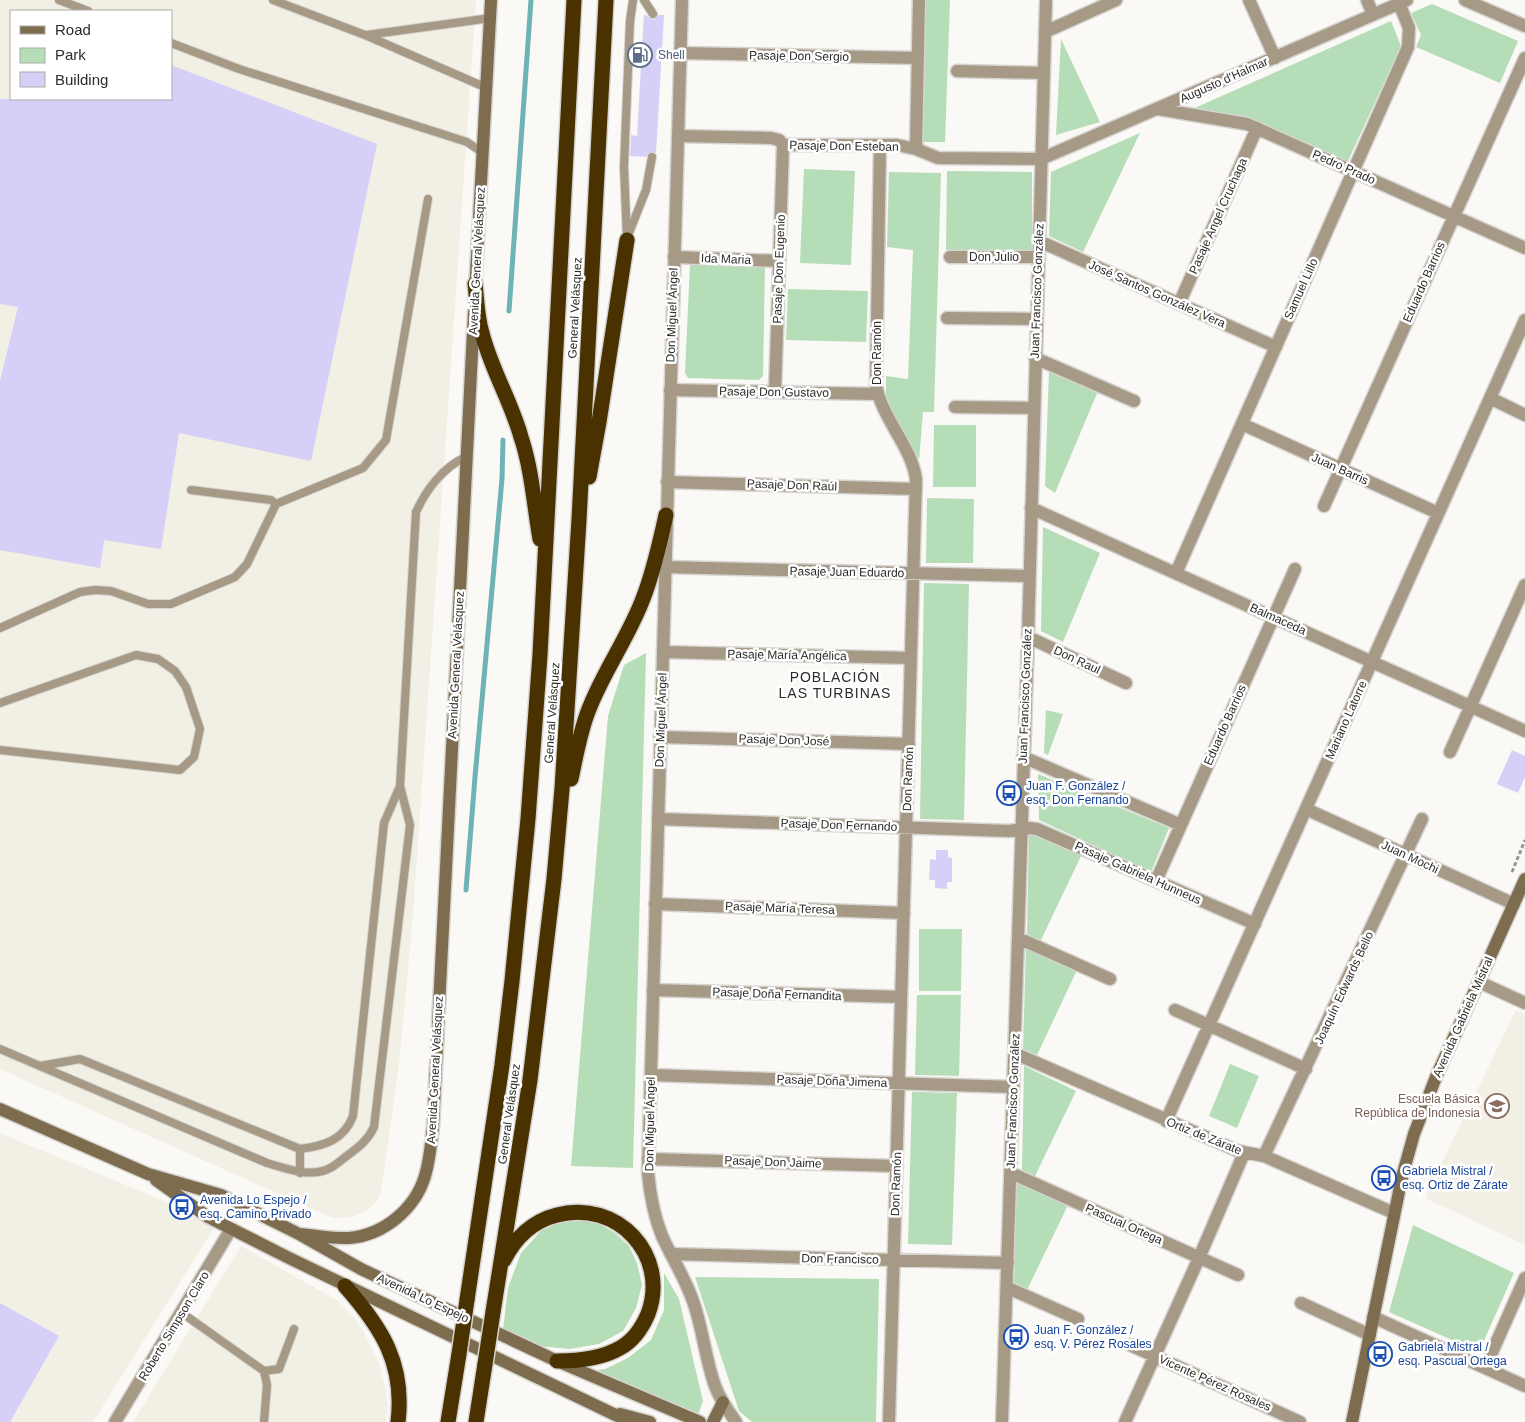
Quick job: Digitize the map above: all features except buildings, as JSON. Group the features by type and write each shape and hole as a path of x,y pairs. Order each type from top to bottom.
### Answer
{"highway":[{"name":"General Velásquez","path":"448,1422 496,1112 515,953 534,742 574,0"},
{"name":"General Velásquez","path":"476,1422 530,1080 554,879 568,707 606,0"},
{"path":"579,520 599,422 627,240"},
{"path":"475,284 481,332 516,422 526,454 544,567"},
{"path":"554,879 570,779 585,721 596,694 626,637 645,595 657,556 666,515"},
{"path":"500,1271 504,1258 520,1236 541,1221 564,1213 577,1211 601,1215 622,1227 640,1244 651,1265 654,1286 650,1307 636,1335 620,1348 598,1356 557,1361"},
{"path":"345,1286 375,1324 393,1360 400,1392 398,1422"}],"main road":[{"name":"Avenida General Velásquez","path":"299,1234 348,1238 376,1231 408,1208 420,1187 428,1164 433,1126 475,284 492,0"},
{"name":"Avenida Gabriela Mistral","path":"1352,1422 1407,1156 1422,1112 1525,879"},
{"name":"Avenida Lo Espejo","path":"0,1109 148,1174 221,1195 361,1268 557,1361 700,1422"},
{"name":"Avenida Lo Espejo","path":"148,1174 208,1217 345,1286 630,1422"},
{"path":"714,1422 723,1402"},
{"path":"610,1413 626,1414 650,1422"}],"street":[{"name":"Don Miguel Ángel","path":"682,0 648,1173 651,1200 662,1234 695,1304 710,1370 723,1402 736,1422"},
{"path":"916,149 919,0"},
{"name":"Juan Francisco González","path":"1002,1422 1008,1288 1046,0"},
{"path":"1045,32 1116,0"},
{"path":"1249,0 1275,58"},
{"path":"1367,0 1374,15"},
{"path":"1465,0 1525,26"},
{"name":"Augusto d'Halmar","path":"1041,160 1403,2"},
{"name":"Samuel Lillo","path":"1176,573 1410,41 1403,2"},
{"name":"Pasaje Don Sergio","path":"680,53 918,58"},
{"name":"Eduardo Barrios","path":"1324,506 1525,58"},
{"path":"958,71 1044,73"},
{"name":"Pedro Prado","path":"1157,109 1237,122 1256,128 1525,248"},
{"name":"Pasaje Angel Cruchaga","path":"1179,304 1256,128"},
{"name":"Pasaje Don Esteban","path":"678,136 771,138 779,140 783,145 897,145 916,149 938,158 1041,160"},
{"name":"Pasaje Don Eugenio","path":"775,392 783,145"},
{"name":"Don Ramón","path":"880,146 876,378 878,394 912,460 915,470 916,489 889,1422"},
{"name":"José Santos González Vera","path":"1038,241 1276,347"},
{"name":"Ida Maria","path":"674,257 779,261"},
{"name":"Don Julio","path":"950,257 1038,257"},
{"path":"947,318 1036,319"},
{"name":"Mariano Latorre","path":"1166,1121 1525,320"},
{"path":"1035,358 1134,401"},
{"name":"Pasaje Don Gustavo","path":"670,390 878,394"},
{"path":"1490,398 1525,415"},
{"path":"955,407 1034,408"},
{"name":"Juan Barris","path":"1242,424 1438,513"},
{"name":"Pasaje Don Raúl","path":"667,482 916,489"},
{"name":"Balmaceda","path":"1031,508 1525,731"},
{"name":"Pasaje Juan Eduardo","path":"665,567 1028,576"},
{"name":"Eduardo Barrios","path":"1156,881 1295,569"},
{"path":"1450,752 1525,585"},
{"name":"Don Raul","path":"1028,637 1126,682"},
{"name":"Pasaje María Angélica","path":"663,652 911,658"},
{"name":"Pasaje Don José","path":"660,737 909,744"},
{"path":"1023,758 1181,824"},
{"name":"Juan Mochi","path":"1306,809 1514,904"},
{"name":"Joaquín Edwards Bello","path":"1264,1156 1422,818"},
{"name":"Pasaje Don Fernando","path":"658,819 1021,829"},
{"name":"Pasaje Gabriela Hunneus","path":"1021,829 1037,829 1254,924"},
{"name":"Pasaje María Teresa","path":"655,904 904,913"},
{"path":"1018,938 1110,979"},
{"path":"1479,982 1525,1003"},
{"name":"Pasaje Doña Fernandita","path":"653,990 902,997"},
{"path":"1175,1010 1306,1069"},
{"name":"Ortiz de Zárate","path":"1014,1054 1166,1121 1244,1153 1264,1156 1394,1213"},
{"name":"Pasaje Doña Jimena","path":"650,1075 1013,1087"},
{"path":"1125,1422 1200,1258 1244,1153"},
{"name":"Pasaje Don Jaime","path":"648,1159 897,1166"},
{"name":"Pascual Ortega","path":"1011,1173 1238,1275"},
{"name":"Roberto Simpson Claro","path":"115,1422 232,1229"},
{"name":"Don Francisco","path":"671,1254 1008,1263"},
{"path":"1485,1368 1525,1278"},
{"path":"1008,1288 1078,1319"},
{"path":"1301,1304 1370,1334"},
{"path":"1373,1317 1525,1386"},
{"name":"Vicente Pérez Rosales","path":"1130,1345 1300,1422"}],"lane":[{"path":"59,0 85,10"},
{"path":"273,0 365,36 487,88"},
{"path":"627,240 624,152 630,21 633,0"},
{"path":"644,0 653,14"},
{"path":"365,36 490,18"},
{"path":"172,43 239,69 459,139 483,153"},
{"path":"627,240 646,190 652,157"},
{"path":"0,628 80,592 95,590 111,591 148,604 171,604 235,577 247,564 276,504 363,468 386,440 428,199"},
{"path":"0,1049 267,1163 300,1173 320,1172 332,1168 362,1145 370,1136 374,1127 410,825 400,786 416,512 424,494 453,463 466,457"},
{"path":"191,490 271,500 276,504"},
{"path":"0,703 136,655 158,659 175,671 186,688 200,729 194,757 180,770 0,750"},
{"path":"40,1066 80,1060 300,1149 318,1147 333,1141 344,1132 353,1116 384,823 400,786"},
{"path":"300,1149 300,1173"},
{"path":"182,1313 264,1371 267,1385 264,1422"},
{"path":"264,1371 279,1369 294,1329"}],"shaded area":[{"path":"0,0 476,0 413,915 399,1065 381,1192 378,1199 367,1211 352,1217 336,1218 0,1069"},
{"name":"Escuela Básica República de Indonesia","path":"1516,1010 1525,1014 1525,1245 1425,1198"},
{"path":"0,1133 217,1223 93,1422 0,1422"},
{"path":"241,1246 338,1301 351,1314 362,1329 378,1361 386,1392 388,1408 386,1422 133,1422"}],"green space":[{"path":"926,0 950,0 945,142 923,142"},
{"path":"1432,4 1518,41 1500,83 1416,47 1421,35 1411,13"},
{"path":"1391,21 1401,46 1347,163 1262,123 1190,110"},
{"path":"1061,39 1100,122 1056,135"},
{"path":"1140,133 1083,252 1049,236 1051,172"},
{"path":"804,169 855,171 851,265 800,263"},
{"path":"947,171 1032,172 1032,250 946,250"},
{"path":"889,172 941,173 934,412 923,412 919,460 886,399 886,376 908,379 913,250 887,247"},
{"path":"690,264 765,266 763,376 759,380 688,378 685,373"},
{"path":"788,289 868,291 866,342 786,340"},
{"path":"1049,370 1098,391 1055,493 1045,486"},
{"path":"934,425 976,425 976,487 933,487"},
{"path":"927,498 974,499 973,563 926,563"},
{"path":"1043,527 1100,553 1063,642 1041,631"},
{"path":"924,583 969,584 964,820 920,819"},
{"path":"646,653 633,1168 571,1166 608,716 624,665"},
{"path":"1046,710 1063,714 1048,755 1044,753"},
{"path":"1038,774 1169,828 1151,872 1039,820"},
{"path":"1029,832 1081,856 1040,942 1027,935"},
{"path":"919,929 962,929 961,991 919,991"},
{"path":"1026,946 1077,970 1037,1055 1023,1049"},
{"path":"917,995 961,995 959,1076 915,1075"},
{"path":"1230,1064 1259,1076 1237,1128 1209,1116"},
{"path":"1024,1066 1076,1091 1035,1176 1022,1170"},
{"path":"912,1092 957,1093 952,1245 908,1244"},
{"path":"1016,1180 1068,1205 1027,1290 1014,1284"},
{"path":"567,1219 594,1221 615,1233 629,1246 637,1263 642,1285 636,1308 623,1331 599,1344 570,1349 538,1346 503,1330 508,1288 521,1253 541,1231"},
{"path":"1413,1225 1514,1273 1479,1352 1389,1312"},
{"path":"664,1273 679,1299 703,1401 697,1418 591,1371 605,1369 628,1358 651,1340 664,1310"},
{"path":"695,1277 879,1279 876,1422 752,1422 739,1411"}],"waterway":[{"path":"509,311 531,0"},
{"path":"466,890 502,479 503,440"}],"place":[{"name":"Shell","path":"640,55"},
{"name":"Juan F. González / esq. Don Fernando","path":"1009,793"},
{"name":"Escuela Básica República de Indonesia","path":"1497,1106"},
{"name":"Gabriela Mistral / esq. Ortiz de Zárate","path":"1384,1178"},
{"name":"Avenida Lo Espejo / esq. Camino Privado","path":"182,1207"},
{"name":"Juan F. González / esq. V. Pérez Rosales","path":"1016,1337"},
{"name":"Gabriela Mistral / esq. Pascual Ortega","path":"1380,1354"}],"district":[{"name":"POBLACIÓN LAS TURBINAS","path":"835,686"}]}
